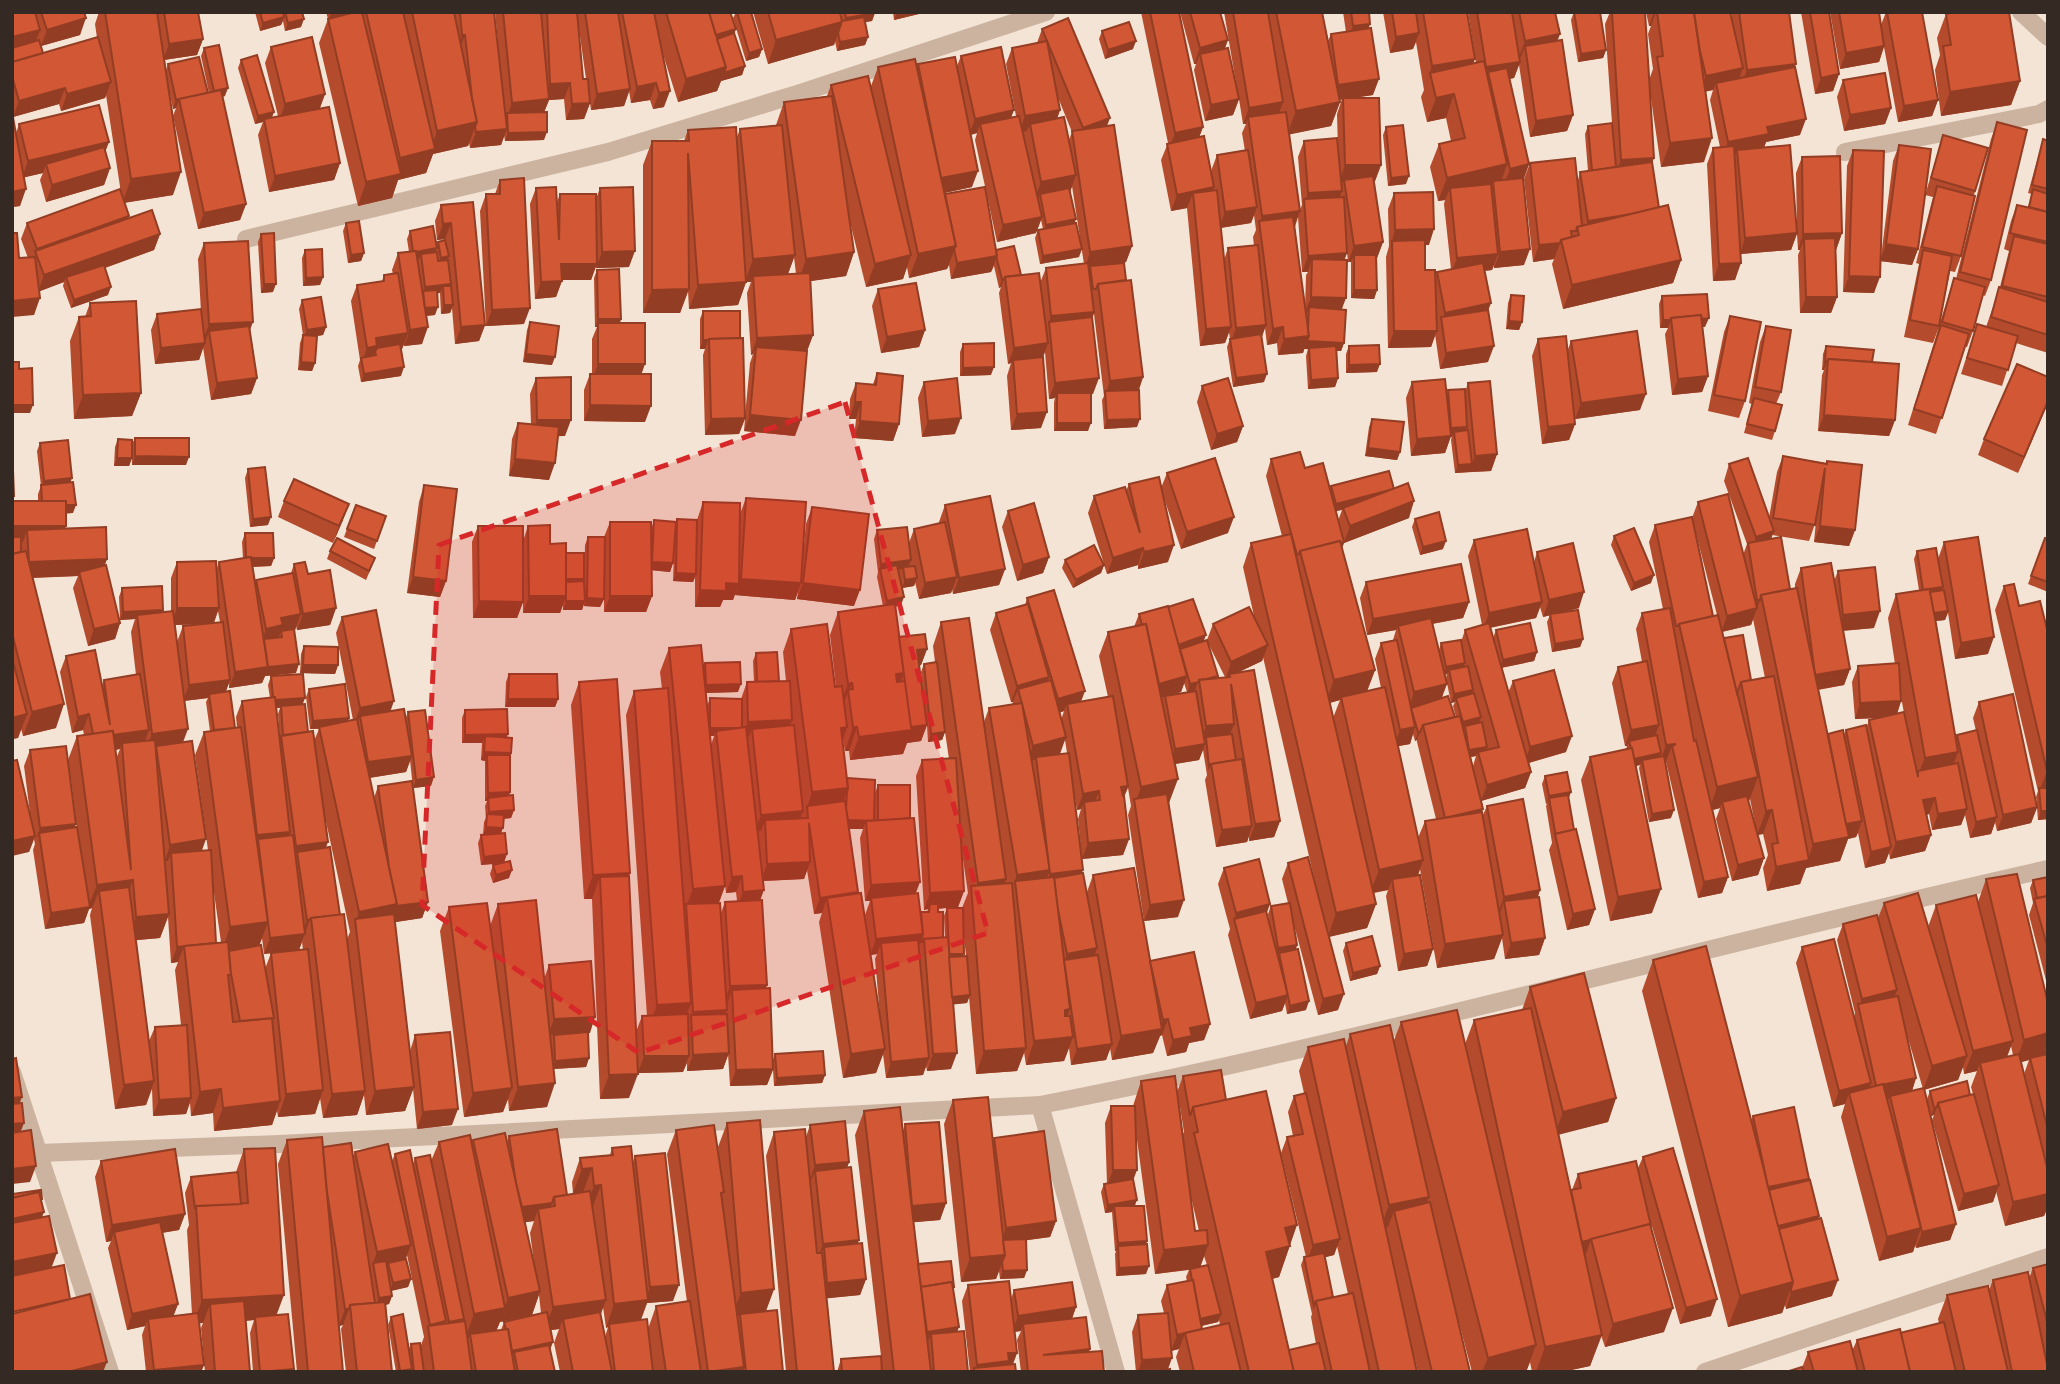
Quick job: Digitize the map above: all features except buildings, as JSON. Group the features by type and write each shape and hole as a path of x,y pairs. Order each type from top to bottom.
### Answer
{"street":[{"path":"246,239 608,152 785,98 1046,12"},
{"path":"2021,12 2048,37"},
{"path":"1845,152 2039,114 2048,109"},
{"path":"39,1153 1040,1105 1465,1010 1905,901 2048,869"},
{"path":"12,1072 110,1372"},
{"path":"1040,1105 1116,1372"},
{"path":"1706,1372 2048,1257"}],"highlighted area":[{"path":"845,402 988,933 639,1053 422,905 439,545"}]}
